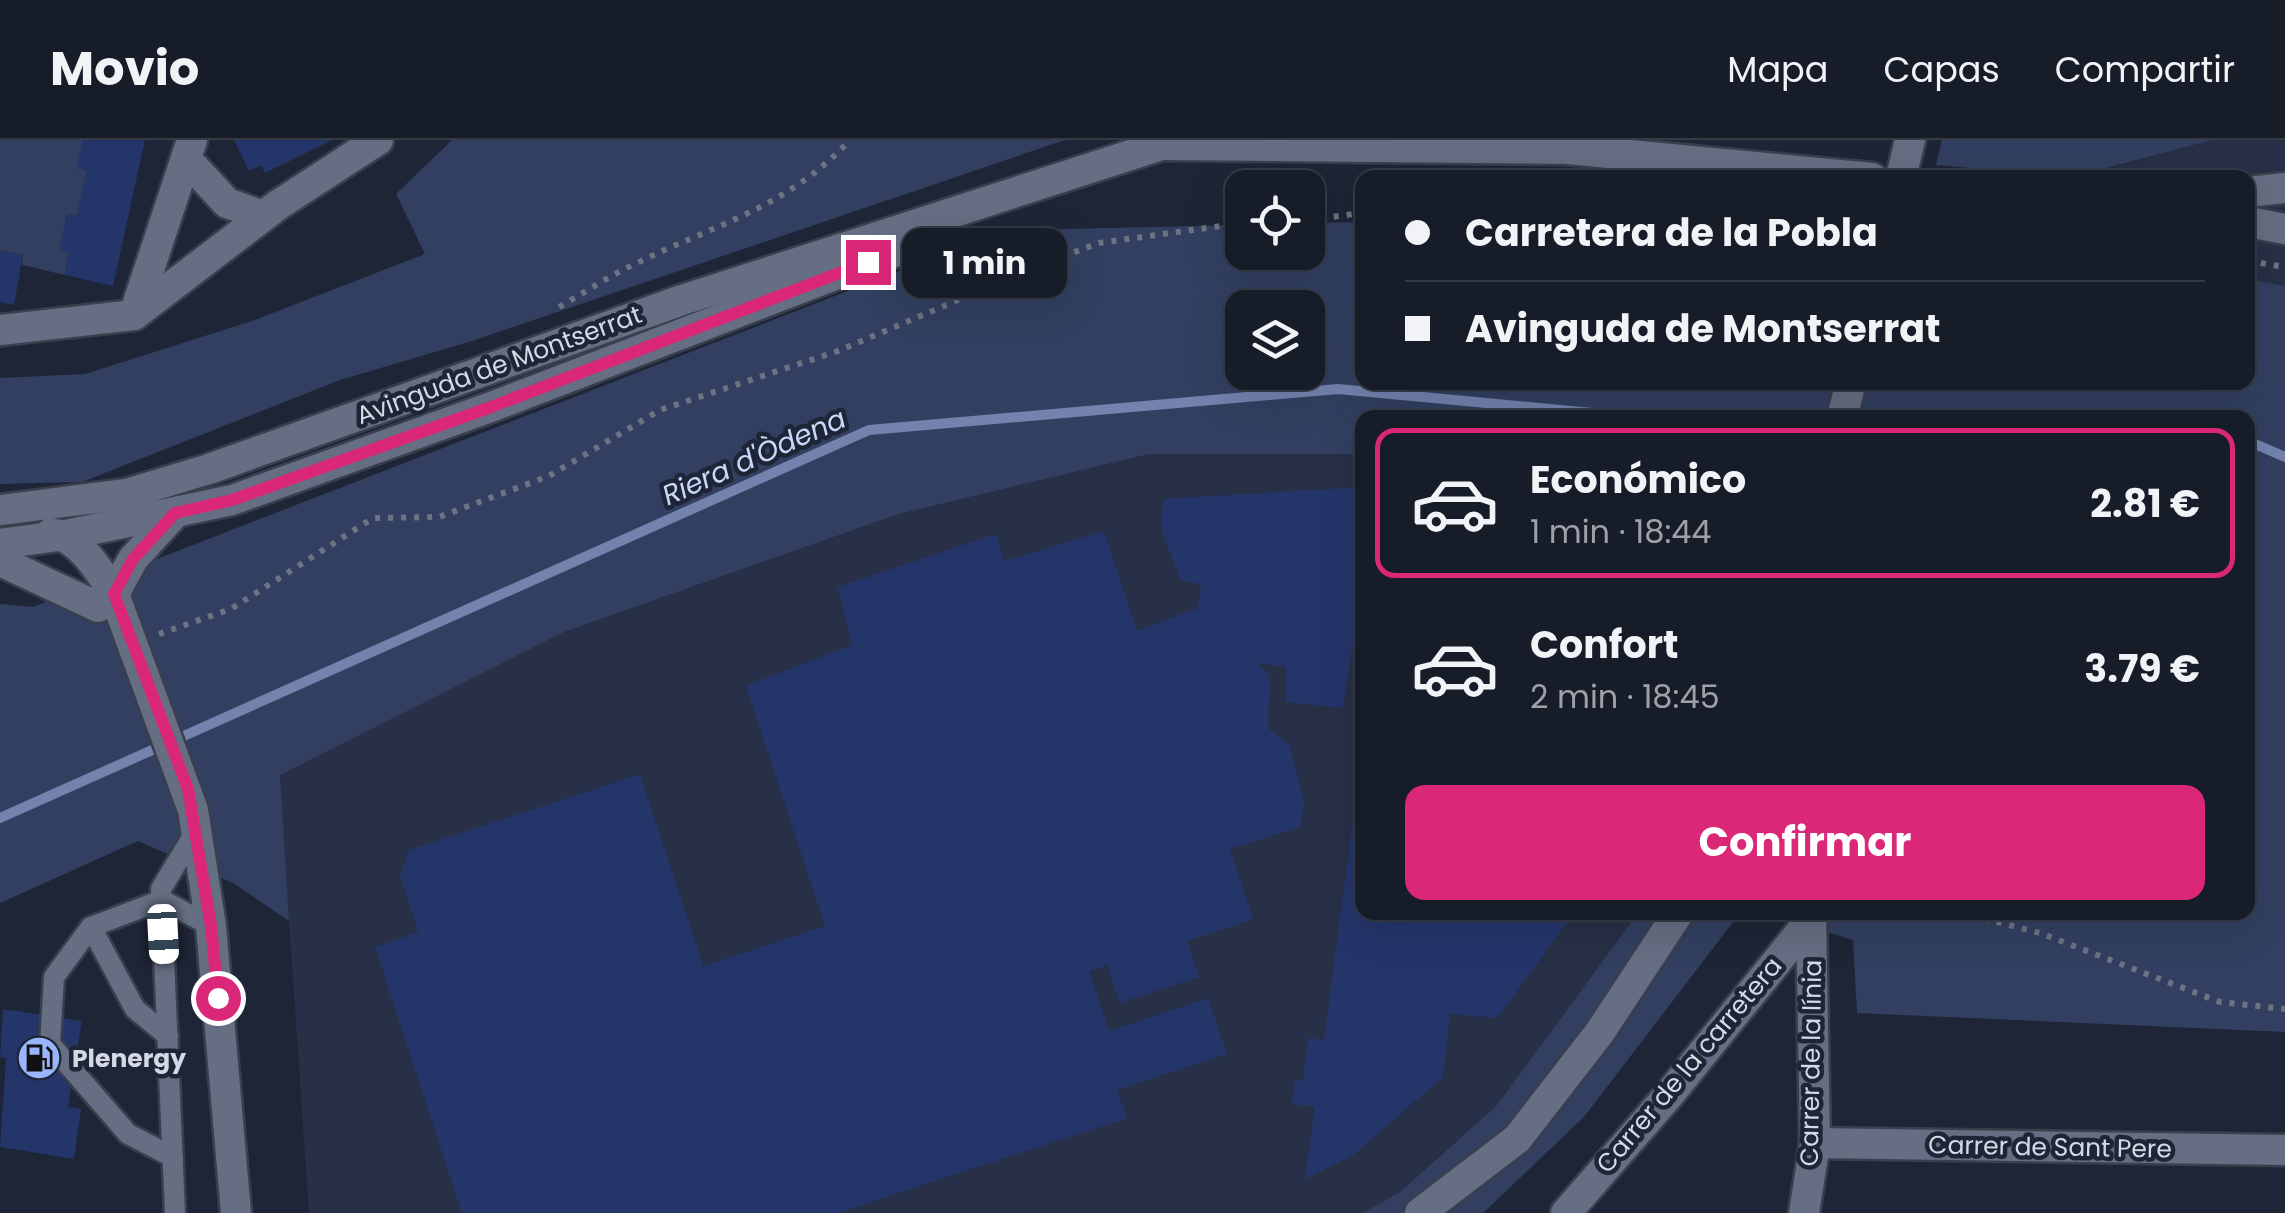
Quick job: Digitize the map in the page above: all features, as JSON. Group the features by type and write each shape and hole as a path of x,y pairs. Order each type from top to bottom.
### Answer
{"street":[{"path":"0,330 134,315 263,216 378,140"},
{"path":"1903,170 1910,140"},
{"name":"Avinguda de Montserrat","path":"0,510 126,494 682,300 1170,142 1553,145 1795,170"},
{"path":"190,151 226,202 263,216"},
{"path":"134,315 190,151"},
{"path":"2255,191 2285,188"},
{"name":"Avinguda de Montserrat","path":"0,544 66,535 251,494 692,331 974,221 994,200"},
{"path":"2255,224 2285,230"},
{"path":"66,535 126,494"},
{"path":"106,600 133,559 175,513"},
{"path":"0,525 66,535 101,573 106,600 130,643 188,789 211,926 236,1213"},
{"path":"0,561 106,600"},
{"path":"1420,1213 1516,1139 1600,1032 1677,920"},
{"name":"Carrer de la carretera","path":"1566,1213 1668,1096 1808,920"},
{"name":"Carrer de la línia","path":"1804,1213 1815,1144 1812,920"},
{"name":"Carrer de Sant Pere","path":"1815,1144 2285,1150"}],"lane":[{"path":"175,1213 162,889 196,831"},
{"path":"172,1157 128,1134 50,1044 54,977 91,927 162,900 211,926"},
{"path":"91,927 135,1009 168,1036"}],"path":[{"path":"520,358 543,316 632,265 773,204 822,170 850,140"},
{"path":"1325,218 1355,214"},
{"path":"130,643 231,609 373,518 439,517 549,476 660,410 838,351 1099,243 1225,225"},
{"path":"2255,262 2285,268"},
{"path":"1990,920 2040,933 2220,1002 2285,1009"}],"shaded area":[{"path":"0,140 83,140 87,171 77,216 67,214 60,250 69,252 65,275 22,265 23,255 0,251"},
{"path":"452,140 1065,140 472,341 340,380 82,482 0,484 0,378 85,374 252,321 425,254 396,194"},
{"path":"1942,140 2212,140 2100,170 1994,170 1936,165"},
{"path":"2212,140 2285,140 2285,286 2255,280 2255,170 2103,170"},
{"path":"1355,222 1355,390 2255,390 2255,280 2285,286 2285,1032 1857,1013 1853,940 1789,920 2255,920 2255,410 1355,410 1355,454 1149,454 899,514 564,632 280,775 289,921 233,883 138,841 0,903 0,604 33,607 907,268 1020,230 1225,225 1225,270 1325,270 1325,223"},
{"path":"1149,454 1355,454 1355,920 1633,920 1497,1105 1400,1192 1362,1213 309,1213 279,775 564,632 899,514"},
{"path":"1633,920 1735,920 1584,1117 1483,1213 1362,1213 1400,1192 1497,1105"}],"building":[{"path":"83,140 145,140 113,286 65,275 69,252 59,250 67,214 77,216 87,171 77,168"},
{"path":"234,140 332,140 265,173 261,165 249,171"},
{"path":"0,251 23,255 14,305 0,302"},
{"path":"1355,487 1355,628 1343,708 1286,702 1286,667 1257,663 1270,676 1268,728 1290,746 1304,802 1300,827 1230,849 1253,919 1187,941 1199,977 1119,1003 1107,965 1089,971 1109,1031 1208,998 1227,1054 1117,1090 1127,1118 838,1213 462,1213 375,947 418,932 400,876 409,850 640,774 703,966 825,926 746,686 852,645 838,587 996,534 1004,561 1104,531 1137,631 1198,608 1201,584 1181,581 1161,530 1163,499"},
{"path":"1355,803 1355,920 1569,920 1497,1018 1450,1014 1443,1077 1353,1155 1305,1179 1315,1107 1292,1104 1295,1080 1303,1081 1308,1038 1324,1040"},
{"name":"Plenergy","path":"3,1009 82,1021 68,1107 81,1109 74,1159 0,1147 6,1058 0,1057"}],"waterway":[{"name":"Riera d'Òdena","path":"0,818 869,430 1338,389 1561,410"},
{"name":"Riera d'Òdena","path":"2255,444 2285,457"}],"place":[{"name":"Plenergy","path":"39,1058"}],"route":[{"path":"218,998 211,926 188,789 114,594 133,559 175,513 232,500 491,407 868,262"}]}
